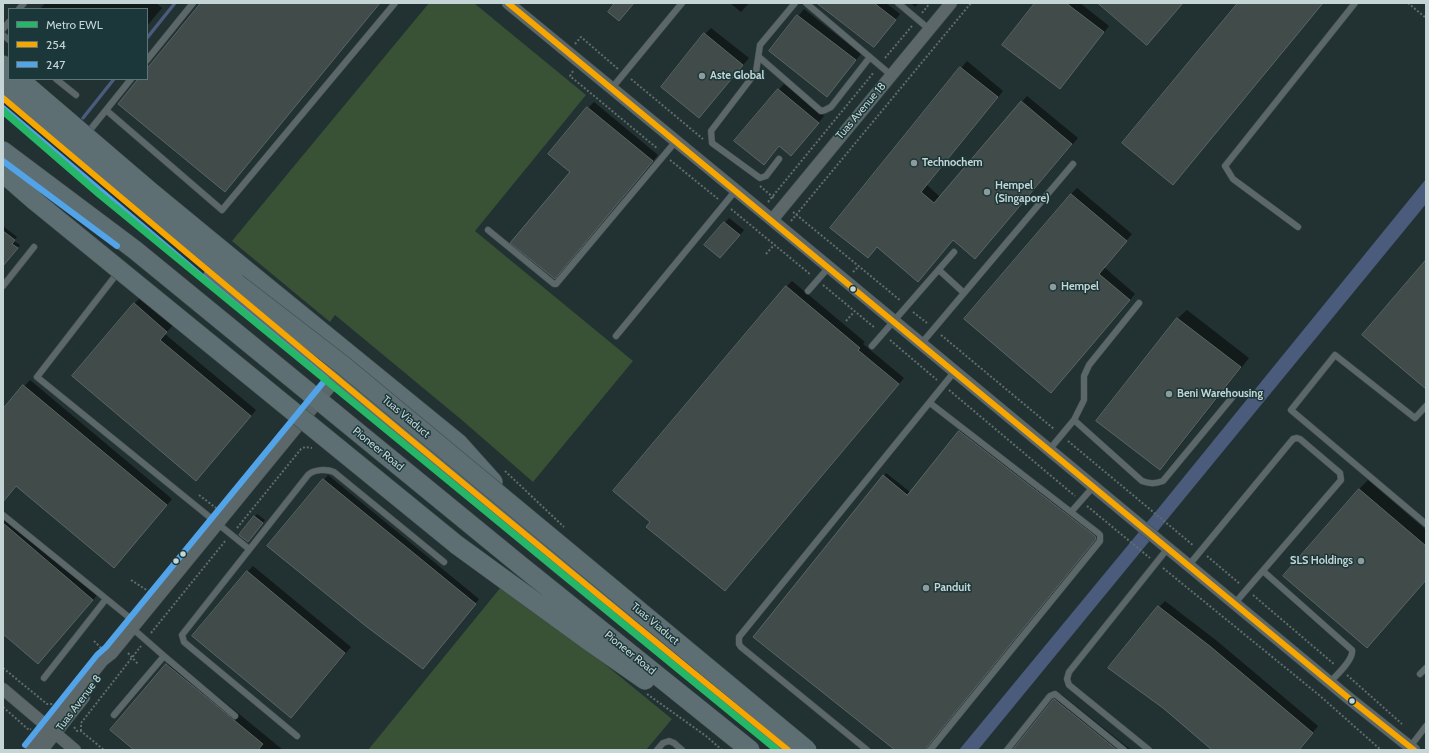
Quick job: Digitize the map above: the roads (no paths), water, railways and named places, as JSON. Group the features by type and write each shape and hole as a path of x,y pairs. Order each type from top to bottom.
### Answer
{"main road":[{"path":"20,80 157,197 458,442 524,516 562,566"},
{"name":"Tuas Viaduct","path":"3,86 213,265 344,366 807,750"},
{"path":"3,98 70,154 224,271 337,378 562,566 788,750"},
{"name":"Pioneer Road","path":"3,151 135,250 514,560 750,750"},
{"path":"3,173 47,211 457,545 589,641 688,709 740,750"}],"street":[{"path":"508,3 1330,682 1414,745"},
{"name":"Tuas Avenue 18","path":"772,220 951,3"},
{"name":"Tuas Avenue 8","path":"42,750 53,730 104,660 115,649 337,378"},
{"path":"3,689 76,750"},
{"name":"Tuas Avenue 8","path":"31,750 53,730"}],"lane":[{"path":"148,59 193,3"},
{"path":"106,110 222,210 395,3"},
{"path":"612,88 682,3"},
{"path":"779,159 766,176 760,178 712,143 711,131 756,72 760,45 795,3"},
{"path":"806,3 891,75"},
{"path":"898,3 918,18 929,29"},
{"path":"1298,227 1233,179 1225,166 1355,3"},
{"path":"758,57 821,111 831,107 870,57"},
{"path":"57,80 76,95"},
{"path":"70,154 130,80"},
{"path":"488,230 554,284 556,284 676,141"},
{"path":"922,344 1073,164"},
{"path":"616,336 736,190"},
{"path":"3,286 34,247"},
{"path":"872,346 954,252"},
{"path":"224,271 237,254"},
{"path":"124,265 37,377 222,519 232,534 249,549"},
{"path":"808,291 829,267"},
{"path":"939,270 964,293"},
{"path":"1049,450 1074,420 1084,400 1084,376 1089,365 1140,303"},
{"path":"1426,406 1415,418 1335,356 1292,410 1426,524"},
{"path":"867,750 741,647 738,641 955,371"},
{"path":"1074,420 1142,481 1156,483 1163,481 1235,394"},
{"path":"930,402 1098,533 1101,538 930,750"},
{"path":"1189,565 1292,439 1300,439 1340,473 1340,480 1235,603"},
{"path":"297,736 184,642 182,635 310,473 327,470 334,472 444,562"},
{"path":"1071,512 1094,486"},
{"path":"3,515 106,599 146,640 235,716"},
{"path":"1148,750 1069,685 1067,679 1069,672 1168,548"},
{"path":"1263,571 1352,650 1352,656 1330,682"},
{"path":"44,678 106,599"},
{"path":"114,715 164,656"},
{"path":"1420,674 1426,668"},
{"path":"1006,750 1050,696 1056,694 1124,750"},
{"path":"1414,745 1426,726"},
{"path":"657,750 663,743 669,741 674,743 682,750"}],"water":[{"path":"1426,179 1426,204 978,750 959,750 1157,510"}],"waterway":[{"path":"148,37 175,3"},
{"path":"83,118 113,80"}],"metro line":[{"name":"EWL","path":"3,111 99,194 777,750"}],"place":[{"name":"Aste Global","path":"702,76"},
{"name":"Technochem","path":"914,163"},
{"name":"Hempel (Singapore)","path":"987,192"},
{"name":"Hempel","path":"1053,287"},
{"name":"Beni Warehousing","path":"1169,394"},
{"name":"SLS Holdings","path":"1361,561"},
{"name":"Panduit","path":"926,588"}]}
